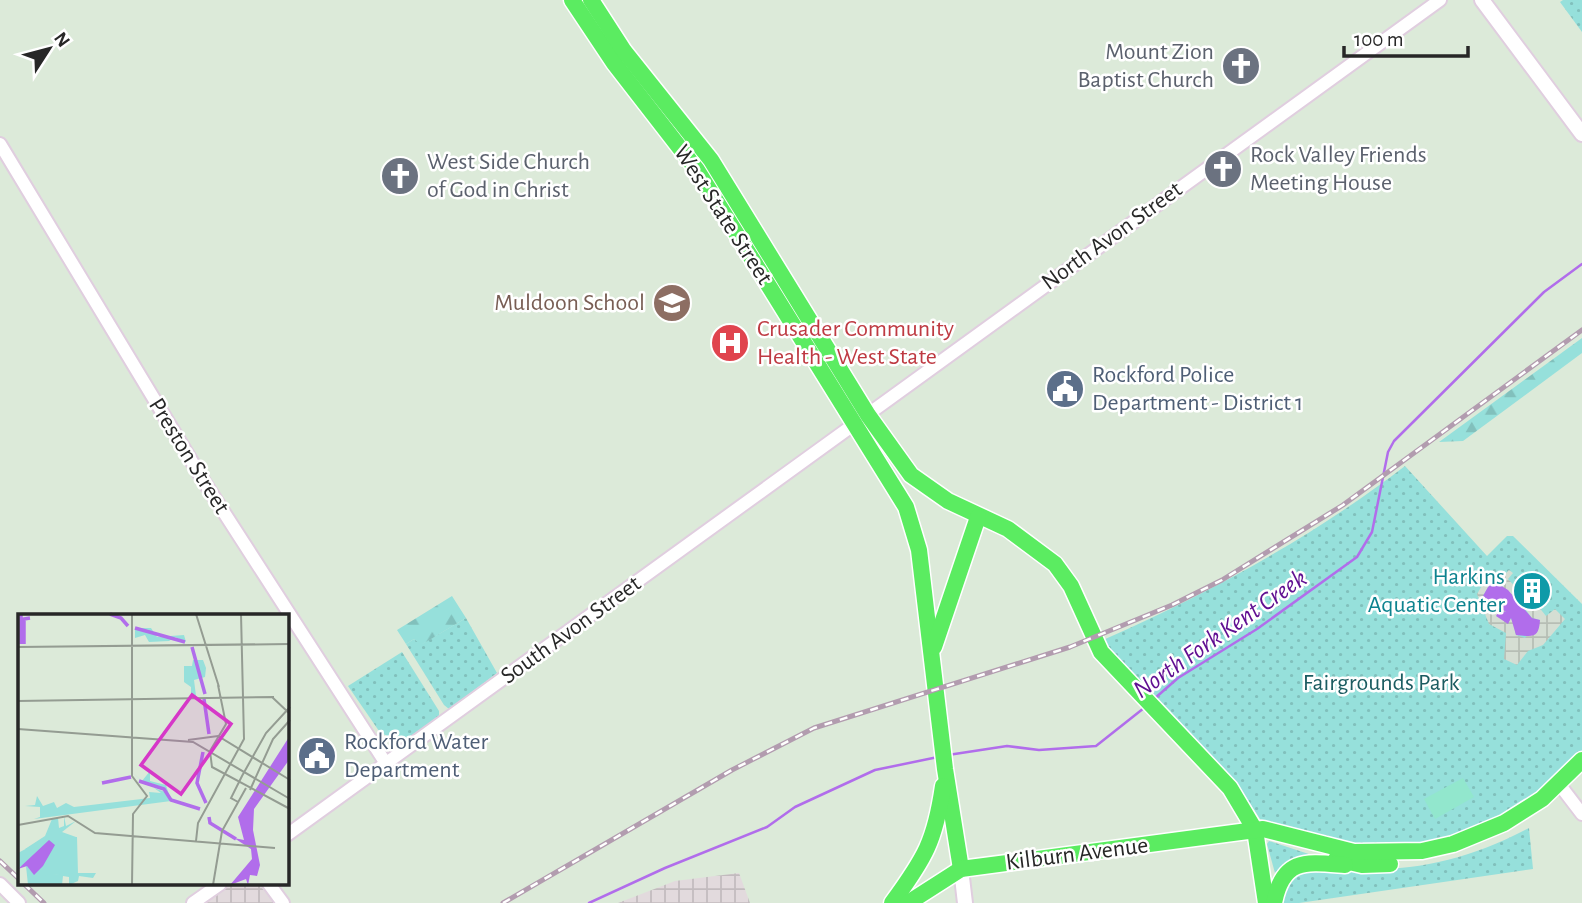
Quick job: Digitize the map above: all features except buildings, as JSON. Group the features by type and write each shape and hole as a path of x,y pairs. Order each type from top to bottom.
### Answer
{"main road":[{"name":"West State Street","path":"572,0 614,63 697,170 861,420 911,475 948,501 978,517 1008,528 1055,564 1071,586 1093,638 1139,693 1230,788 1255,830"},
{"name":"West State Street","path":"591,0 624,51 710,160 861,420 914,525 965,903"},
{"path":"1482,0 1582,134"},
{"path":"932,655 978,517"},
{"name":"Kilburn Avenue","path":"1255,830 1300,849 1362,865 1409,863 1466,850 1527,821 1563,787 1582,760"},
{"path":"891,903 929,849 937,824 945,764"},
{"name":"Kilburn Avenue","path":"908,903 961,869 1255,830 1275,831 1327,848 1354,852 1422,851 1453,844 1504,823 1582,774"},
{"path":"1255,830 1266,903"},
{"path":"1273,903 1283,876 1294,866 1304,862 1362,865"}],"street":[{"name":"North Avon Street","path":"861,420 1440,0"},
{"name":"Preston Street","path":"0,144 203,480 385,762"},
{"name":"South Avon Street","path":"289,834 861,420"},
{"path":"1563,787 1582,814"},
{"path":"0,884 19,903"},
{"path":"193,903 217,886"},
{"path":"270,886 283,903"}],"shaded area":[{"path":"1509,570 1513,573 1508,579 1530,603 1538,606 1546,616 1555,609 1565,619 1543,645 1528,651 1517,665 1504,659 1506,633 1489,624 1477,594 1489,574 1502,577","holes":["1492,580 1519,601 1532,618 1540,620 1525,638 1516,635 1513,621 1504,613 1506,610 1483,596"]},
{"path":"1492,580 1508,590 1532,618 1540,620 1536,634 1516,635 1511,618 1508,624 1496,616 1499,611 1506,612 1483,596"},
{"path":"1463,778 1474,797 1435,819 1424,799"},
{"path":"739,873 750,903 618,903 675,881"},
{"path":"228,886 261,886 274,903 203,903"}],"green space":[{"path":"1582,0 1582,32 1560,2"},
{"path":"1582,338 1582,353 1463,441 1439,442"},
{"name":"Fairgrounds Park","path":"1405,466 1487,556 1507,536 1513,536 1582,604 1582,751 1527,803 1466,834 1416,846 1352,847 1260,819 1237,783 1110,652 1103,640 1183,603 1259,562 1333,517"},
{"path":"452,596 466,618 421,645 414,639 406,644 397,630"},
{"path":"466,618 497,673 449,709 406,644 414,639 422,644"},
{"path":"402,652 439,711 439,717 410,738 396,742 379,731 348,686"},
{"path":"1529,828 1533,869 1299,903 1279,903 1282,884 1309,865 1368,869 1422,865 1475,852"},
{"path":"1269,841 1327,860 1290,862 1275,873 1267,844"}],"waterway":[{"name":"North Fork Kent Creek","path":"1154,699 1178,678 1257,629 1357,557 1372,532 1388,452 1394,441 1544,292 1582,264"},
{"name":"North Fork Kent Creek","path":"948,755 1007,746 1039,750 1096,746 1144,708"},
{"name":"North Fork Kent Creek","path":"589,903 665,868 767,827 795,807 875,770 938,757"}],"railway":[{"path":"503,903 732,770 814,728 1070,647 1172,605 1222,580 1343,505 1582,330"},
{"path":"0,861 18,878"},
{"path":"26,886 44,903"}],"place":[{"name":"Mount Zion Baptist Church","path":"1241,66"},
{"name":"Rock Valley Friends Meeting House","path":"1223,169"},
{"name":"West Side Church of God in Christ","path":"400,176"},
{"name":"Muldoon School","path":"672,303"},
{"name":"Crusader Community Health - West State","path":"730,343"},
{"name":"Rockford Police Department - District 1","path":"1065,389"},
{"name":"Harkins Aquatic Center","path":"1532,591"},
{"name":"Rockford Water Department","path":"317,756"}]}
